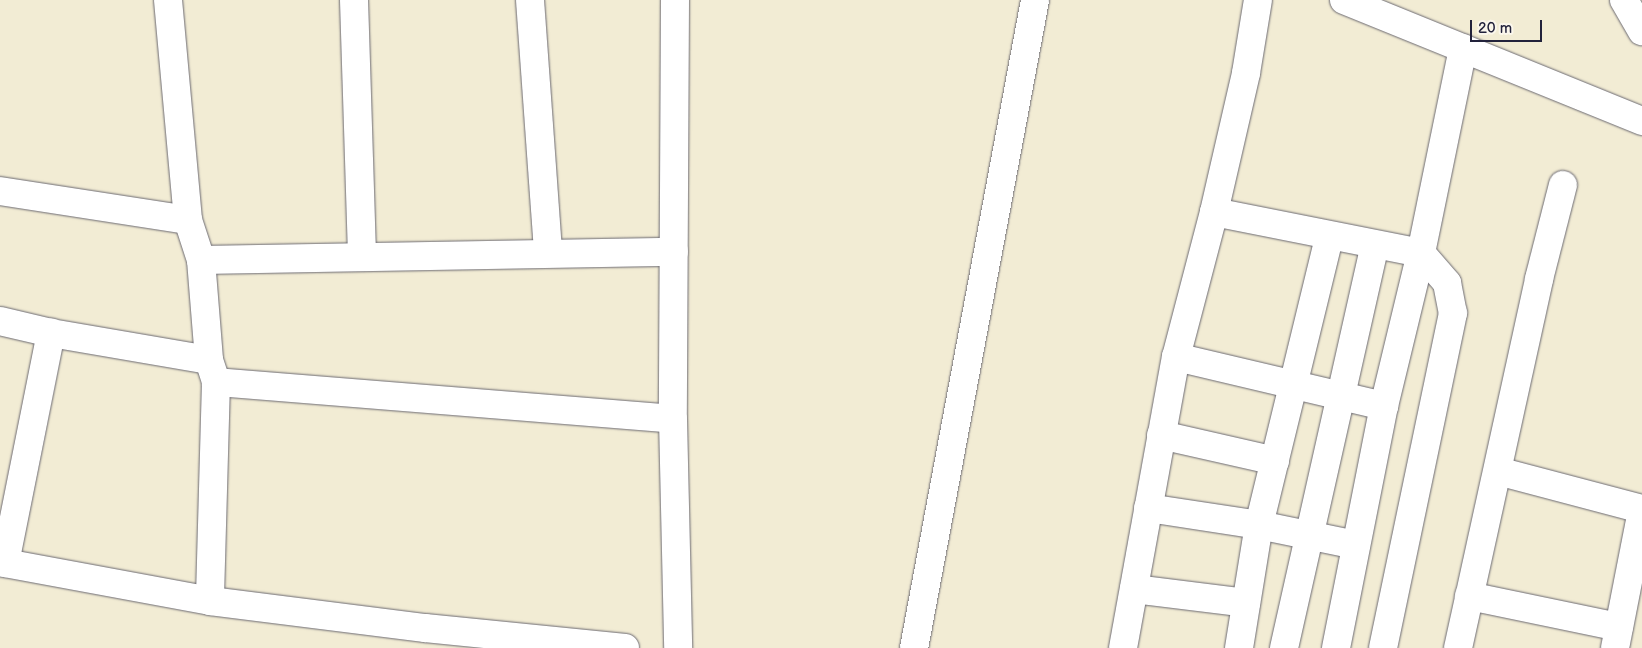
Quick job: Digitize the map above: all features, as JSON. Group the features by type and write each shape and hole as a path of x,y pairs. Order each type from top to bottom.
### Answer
{"street":[{"path":"168,0 188,220 201,260 213,371 210,601"},
{"path":"354,0 362,256"},
{"path":"530,0 548,252"},
{"path":"675,0 672,419 678,648"},
{"path":"914,648 1035,0"},
{"path":"1123,648 1176,357 1214,212 1246,72 1258,0"},
{"path":"1344,0 1642,121"},
{"path":"1624,0 1642,31"},
{"path":"1336,648 1384,406 1421,253 1463,48"},
{"path":"1458,648 1539,279 1563,185"},
{"path":"0,190 188,220"},
{"path":"1214,212 1329,237 1421,253 1448,283 1453,313 1383,648"},
{"path":"1239,648 1259,525 1295,384 1329,237"},
{"path":"1284,648 1375,245"},
{"path":"201,260 548,252 674,252"},
{"path":"0,321 213,371 672,419"},
{"path":"51,333 2,563 210,601 425,628 625,648"},
{"path":"1176,357 1384,406"},
{"path":"1161,436 1275,461"},
{"path":"1470,596 1617,638 1642,510 1498,471"},
{"path":"1148,508 1259,525 1356,546"},
{"path":"1134,589 1246,603"}]}
